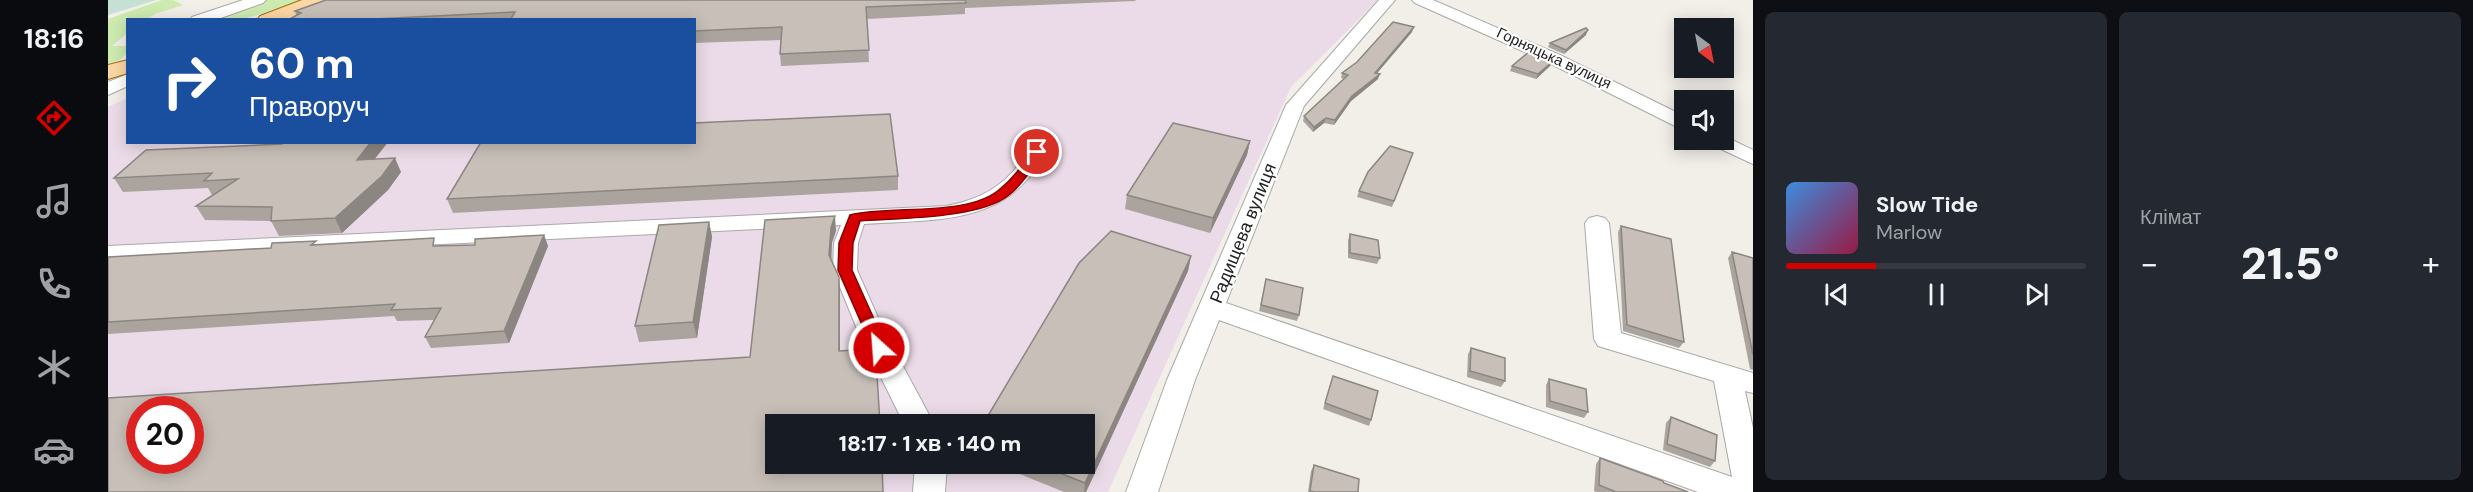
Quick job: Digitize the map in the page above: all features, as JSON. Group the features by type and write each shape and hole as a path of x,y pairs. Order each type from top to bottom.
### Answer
{"main road":[{"path":"272,18 319,0"},
{"path":"108,72 126,67"}],"street":[{"path":"187,18 240,0"},
{"path":"204,18 258,0"},
{"name":"Радищева вулиця","path":"1142,492 1181,380 1295,105 1387,0"},
{"name":"Горняцька вулиця","path":"1420,0 1592,75 1674,118"},
{"path":"108,89 126,80"},
{"path":"108,253 206,250 686,224 855,218 966,209 1003,194 1023,173 1037,152 1043,135"},
{"path":"1734,148 1753,158"},
{"path":"855,218 846,243 845,270 870,329 914,414"},
{"path":"1597,223 1608,339 1740,380 1751,492"},
{"path":"1212,308 1736,492"},
{"path":"929,492 930,474"}],"shaded area":[{"path":"357,0 1378,0 1291,87 1108,492 108,492 108,107 126,98 126,144 696,144 696,18 660,18"}],"green space":[{"path":"108,0 156,0 108,15"},
{"path":"162,0 173,0 183,5 149,18 126,18 126,34 112,46 126,46 126,54 120,60 108,64 108,19"},
{"path":"267,0 303,0 247,18 215,18"}],"building":[{"path":"326,0 965,0 966,3 866,7 869,50 780,54 782,27 696,31 696,18 511,18 515,12 395,18 292,18 301,13 295,11"},
{"path":"1393,22 1414,27 1375,73 1380,74 1352,96 1335,120 1326,118 1314,127 1304,116 1348,75 1342,73 1357,62"},
{"path":"1586,28 1588,30 1566,50 1550,43"},
{"path":"1530,51 1553,61 1538,74 1512,66"},
{"path":"890,114 898,176 447,199 480,144 696,144 696,123"},
{"path":"1173,123 1250,141 1213,218 1127,195"},
{"path":"282,144 369,144 357,160 395,158 382,176 335,218 271,221 272,207 196,206 238,179 204,181 212,173 114,178 146,150"},
{"path":"1390,146 1413,153 1394,201 1359,191 1368,172"},
{"path":"835,216 831,228 829,255 839,277 839,351 871,349 876,359 879,414 765,414 765,474 882,474 883,492 108,492 108,398 126,397 126,474 204,474 204,396 139,396 750,357 765,220"},
{"path":"709,222 693,322 635,326 659,225"},
{"path":"1621,226 1671,239 1684,342 1627,325"},
{"path":"1111,231 1191,256 1095,462 1095,414 989,414 1079,263"},
{"path":"1350,234 1378,240 1380,258 1350,253"},
{"path":"544,235 504,331 425,337 441,308 391,310 395,304 108,322 108,257 271,248 272,243 316,241 311,245 434,238 433,246 475,245 475,239"},
{"path":"1732,252 1753,258 1753,355"},
{"path":"1266,279 1303,288 1299,315 1261,305"},
{"path":"1471,348 1505,358 1505,381 1470,371"},
{"path":"1333,376 1378,391 1371,420 1325,403"},
{"path":"1549,379 1586,389 1588,412 1550,401"},
{"path":"1671,417 1717,435 1715,461 1667,444"},
{"path":"1600,458 1688,492 1616,492 1599,485"},
{"path":"1314,465 1359,479 1358,492 1310,491"},
{"path":"1062,474 1089,474 1085,483"}],"route":[{"path":"879,348 845,270 846,243 855,218 966,209 1003,194 1023,173 1037,152"}]}
